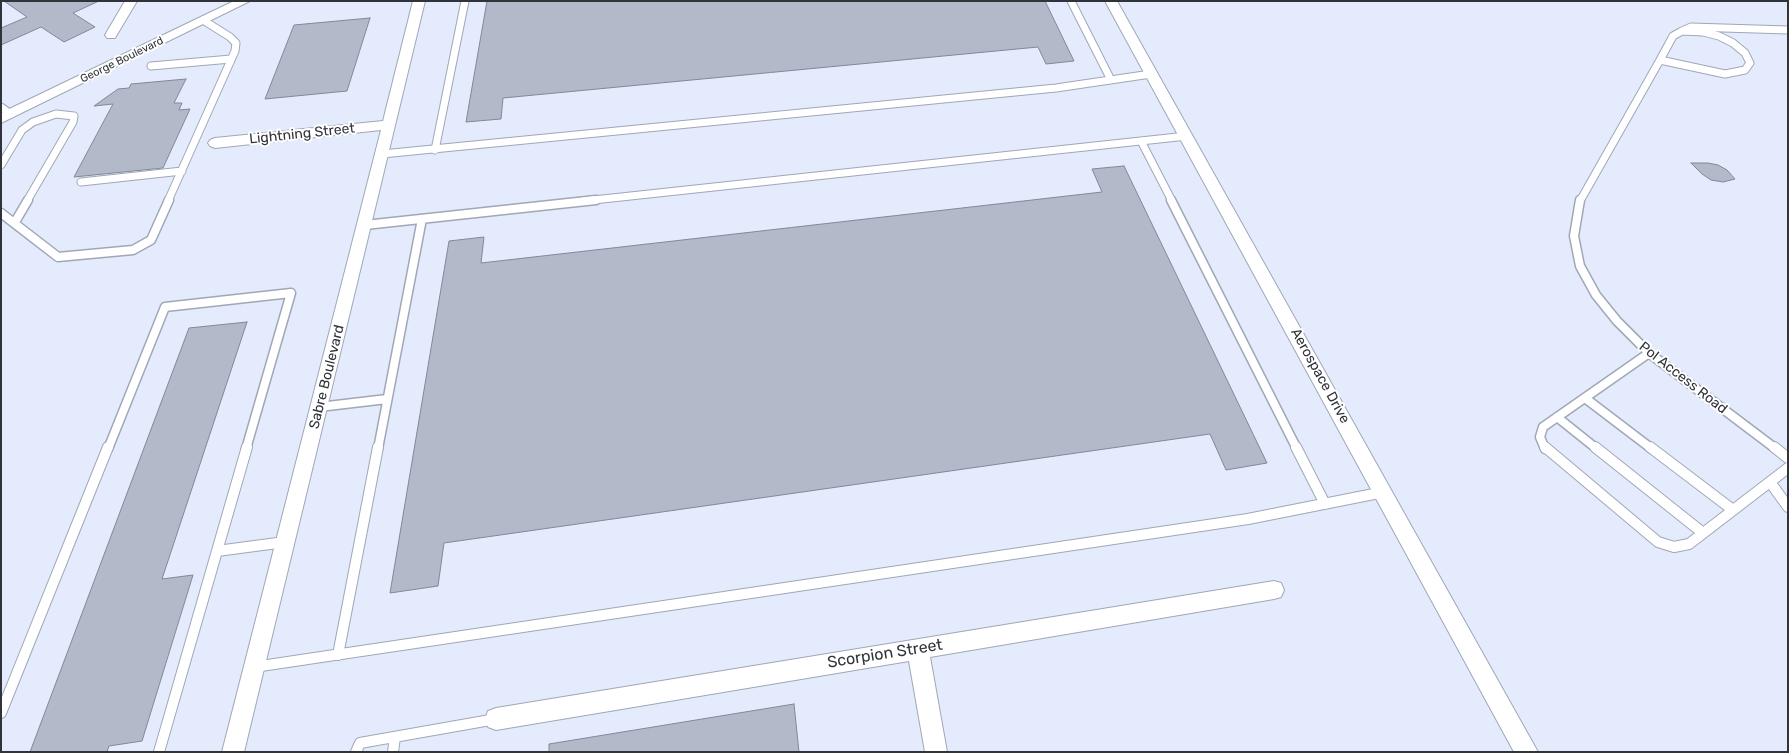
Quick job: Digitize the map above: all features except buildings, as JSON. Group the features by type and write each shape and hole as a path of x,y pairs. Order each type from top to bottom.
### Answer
{"street":[{"path":"112,35 131,1"},
{"name":"George Boulevard","path":"5,113 244,1"},
{"name":"Sabre Boulevard","path":"233,752 390,125 419,1"},
{"name":"Aerospace Drive","path":"1112,1 1527,752"},
{"name":"Lightning Street","path":"215,143 390,125"},
{"name":"Scorpion Street","path":"496,719 1274,590"},
{"path":"918,649 936,752"}],"lane":[{"path":"435,150 465,1"},
{"path":"1071,1 1111,80"},
{"path":"1,213 58,257 133,250 151,240 231,59 236,43 203,20"},
{"path":"1682,31 1698,26 1788,30"},
{"path":"1660,60 1725,74 1746,70 1750,63 1745,53 1733,43 1719,36 1703,32 1682,31"},
{"name":"Pol Access Road","path":"1682,31 1673,36 1580,199 1574,236 1580,266 1596,295 1648,354 1788,458"},
{"path":"151,66 231,59"},
{"path":"382,154 1056,88 1151,74"},
{"path":"1,165 22,130 33,122 56,114 74,116 73,122 15,222"},
{"path":"365,225 1187,136"},
{"path":"1141,141 1324,504"},
{"path":"81,182 182,171"},
{"path":"338,655 422,219"},
{"path":"1,713 165,307 291,293 159,752"},
{"path":"1648,354 1543,427 1540,438 1546,450 1658,542 1674,546 1689,544 1788,468"},
{"path":"1584,398 1733,510"},
{"path":"319,407 387,399"},
{"path":"1557,417 1703,533"},
{"path":"1770,482 1788,507"},
{"path":"254,667 1248,519 1384,492"},
{"path":"217,551 285,542"},
{"path":"356,752 360,743 496,719"},
{"path":"393,752 396,737"}]}
